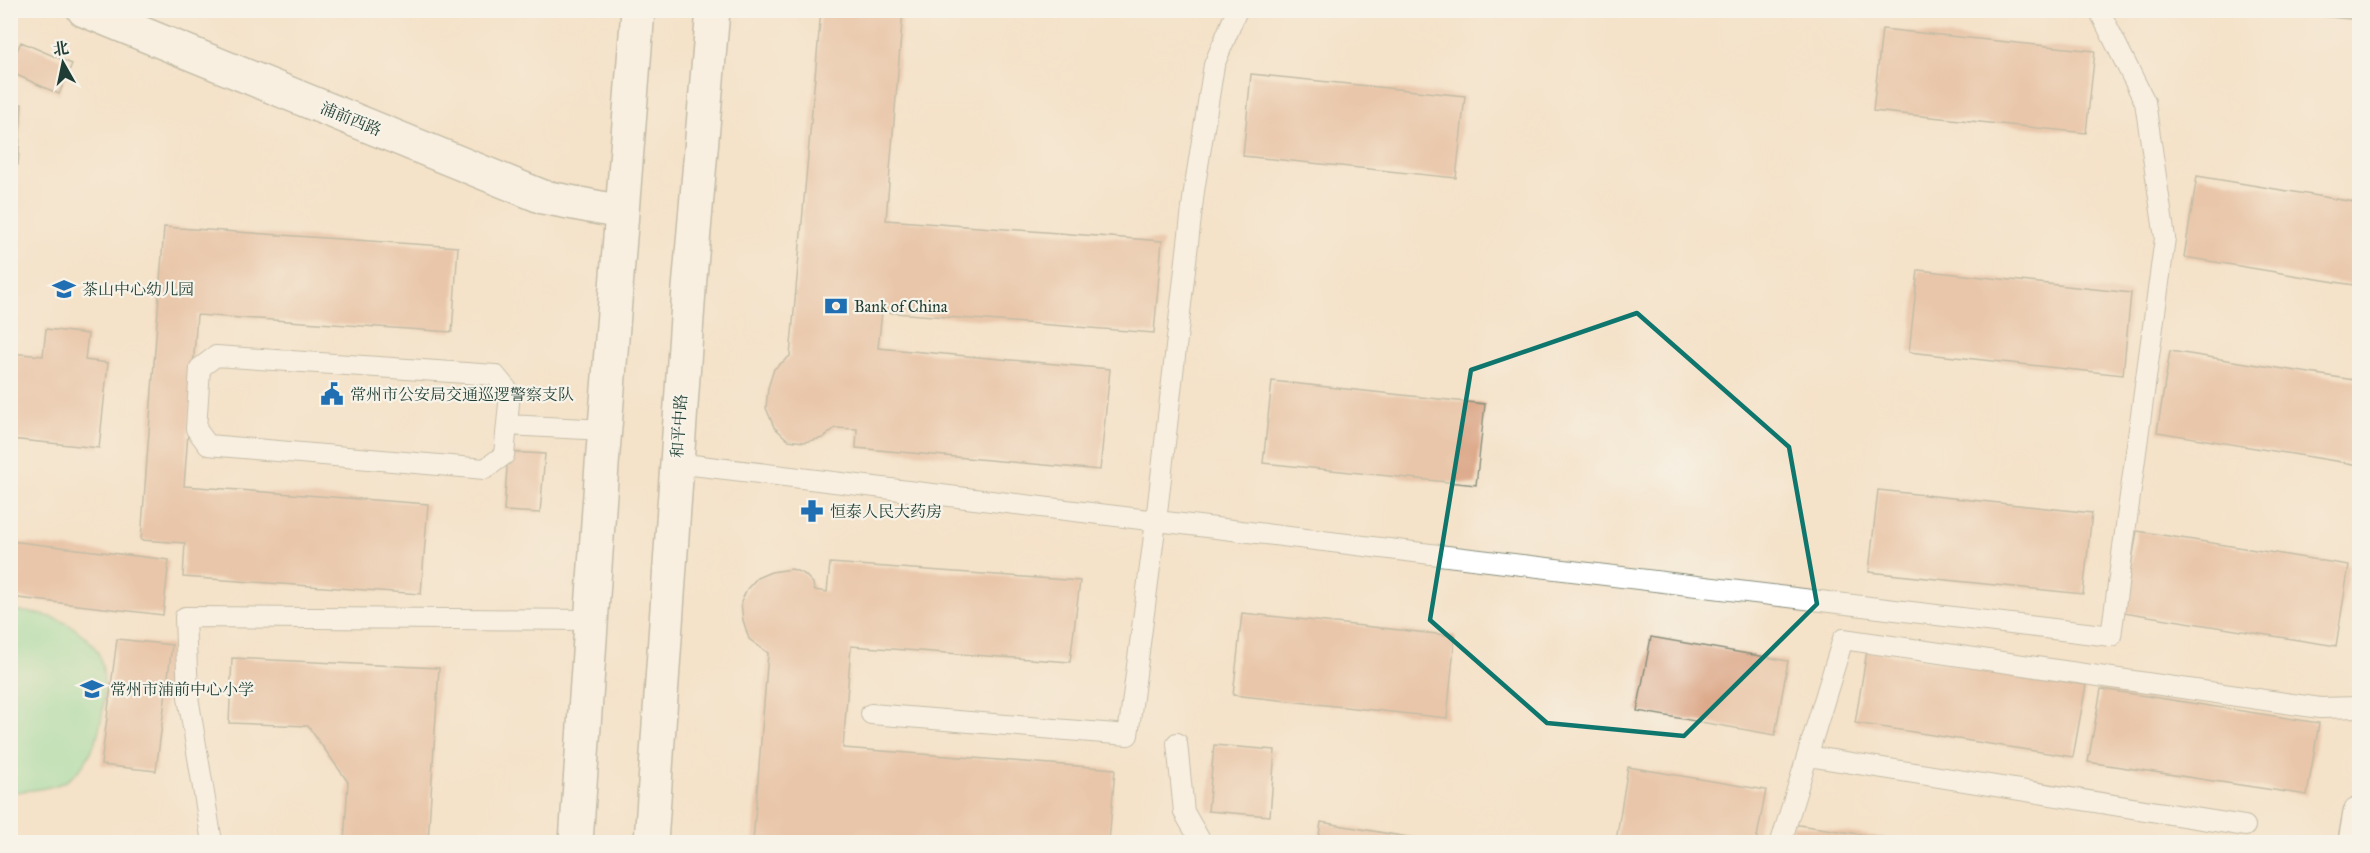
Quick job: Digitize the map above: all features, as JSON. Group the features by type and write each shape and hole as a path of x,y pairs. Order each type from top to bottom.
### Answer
{"main road":[{"name":"浦前西路","path":"84,10 543,198 621,212"},
{"path":"576,843 621,212 638,10"},
{"name":"和平中路","path":"651,843 688,289 714,10"},
{"path":"2355,843 2360,813"}],"lane":[{"path":"871,714 1128,735 1156,521 1194,191 1214,64 1237,10"},
{"path":"676,463 2111,636 2165,238 2145,102 2099,10"},
{"path":"216,356 495,375 510,393 507,425 504,455 485,469 208,445 196,429 200,368 216,356"},
{"path":"507,425 605,430"},
{"path":"212,843 188,697 184,617 591,620"},
{"path":"1781,843 1843,639 2320,708 2360,707"},
{"path":"1177,743 1184,812 1201,843"},
{"path":"1808,756 2245,826"}],"highlighted area":[{"path":"1637,313 1789,447 1817,604 1684,736 1547,723 1430,620 1471,370"}],"green space":[{"path":"11,610 40,614 58,620 83,635 100,657 104,689 100,726 95,743 77,773 64,782 52,786 14,792 10,791"}],"building":[{"path":"821,10 903,10 886,220 1162,241 1154,333 882,312 878,348 1110,369 1100,470 856,448 857,429 835,428 823,438 804,442 788,440 774,427 766,408 768,388 774,369 790,356"},
{"path":"2280,10 2360,10 2360,20 2279,12"},
{"path":"1882,29 2095,51 2086,133 1873,111"},
{"path":"21,42 72,64 59,94 10,72"},
{"path":"1251,74 1465,96 1456,178 1243,156"},
{"path":"10,103 22,104 18,165 10,165"},
{"path":"2197,176 2360,203 2360,286 2184,257"},
{"path":"164,227 458,247 452,332 197,315 184,486 428,504 421,594 183,577 185,543 141,540"},
{"path":"1918,270 2131,293 2123,375 1909,352"},
{"path":"46,329 88,334 85,360 108,363 99,448 10,439 10,353 43,356"},
{"path":"2170,351 2360,381 2360,465 2157,432"},
{"path":"1272,381 1485,404 1476,485 1263,463"},
{"path":"508,452 545,454 540,513 504,511"},
{"path":"1878,490 2092,513 2083,594 1869,572"},
{"path":"2137,531 2349,565 2336,646 2123,612"},
{"path":"10,541 169,560 163,615 10,597"},
{"path":"830,563 1080,581 1070,662 851,646 843,748 1115,769 1109,842 839,840 839,842 753,842 768,653 749,639 743,620 741,602 747,589 757,578 771,572 792,569 804,574 813,583 814,590 827,592"},
{"path":"1242,613 1455,636 1447,718 1233,695"},
{"path":"1651,637 1788,661 1775,735 1637,711"},
{"path":"117,639 172,645 156,771 101,765"},
{"path":"1867,651 2086,685 2073,757 1855,723"},
{"path":"232,658 439,668 428,842 344,842 348,782 308,726 229,723"},
{"path":"2101,689 2319,723 2307,795 2088,762"},
{"path":"1214,745 1275,750 1270,816 1208,811"},
{"path":"1628,767 1766,790 1756,842 1616,841"},
{"path":"1321,822 1430,841 1430,842 1318,842"},
{"path":"1792,824 1906,841 1906,842 1789,842"}],"place":[{"name":"茶山中心幼儿园","path":"64,289"},
{"name":"Bank of China","path":"836,306"},
{"name":"常州市公安局交通巡逻警察支队","path":"332,394"},
{"name":"恒泰人民大药房","path":"812,511"},
{"name":"常州市浦前中心小学","path":"92,689"}]}
